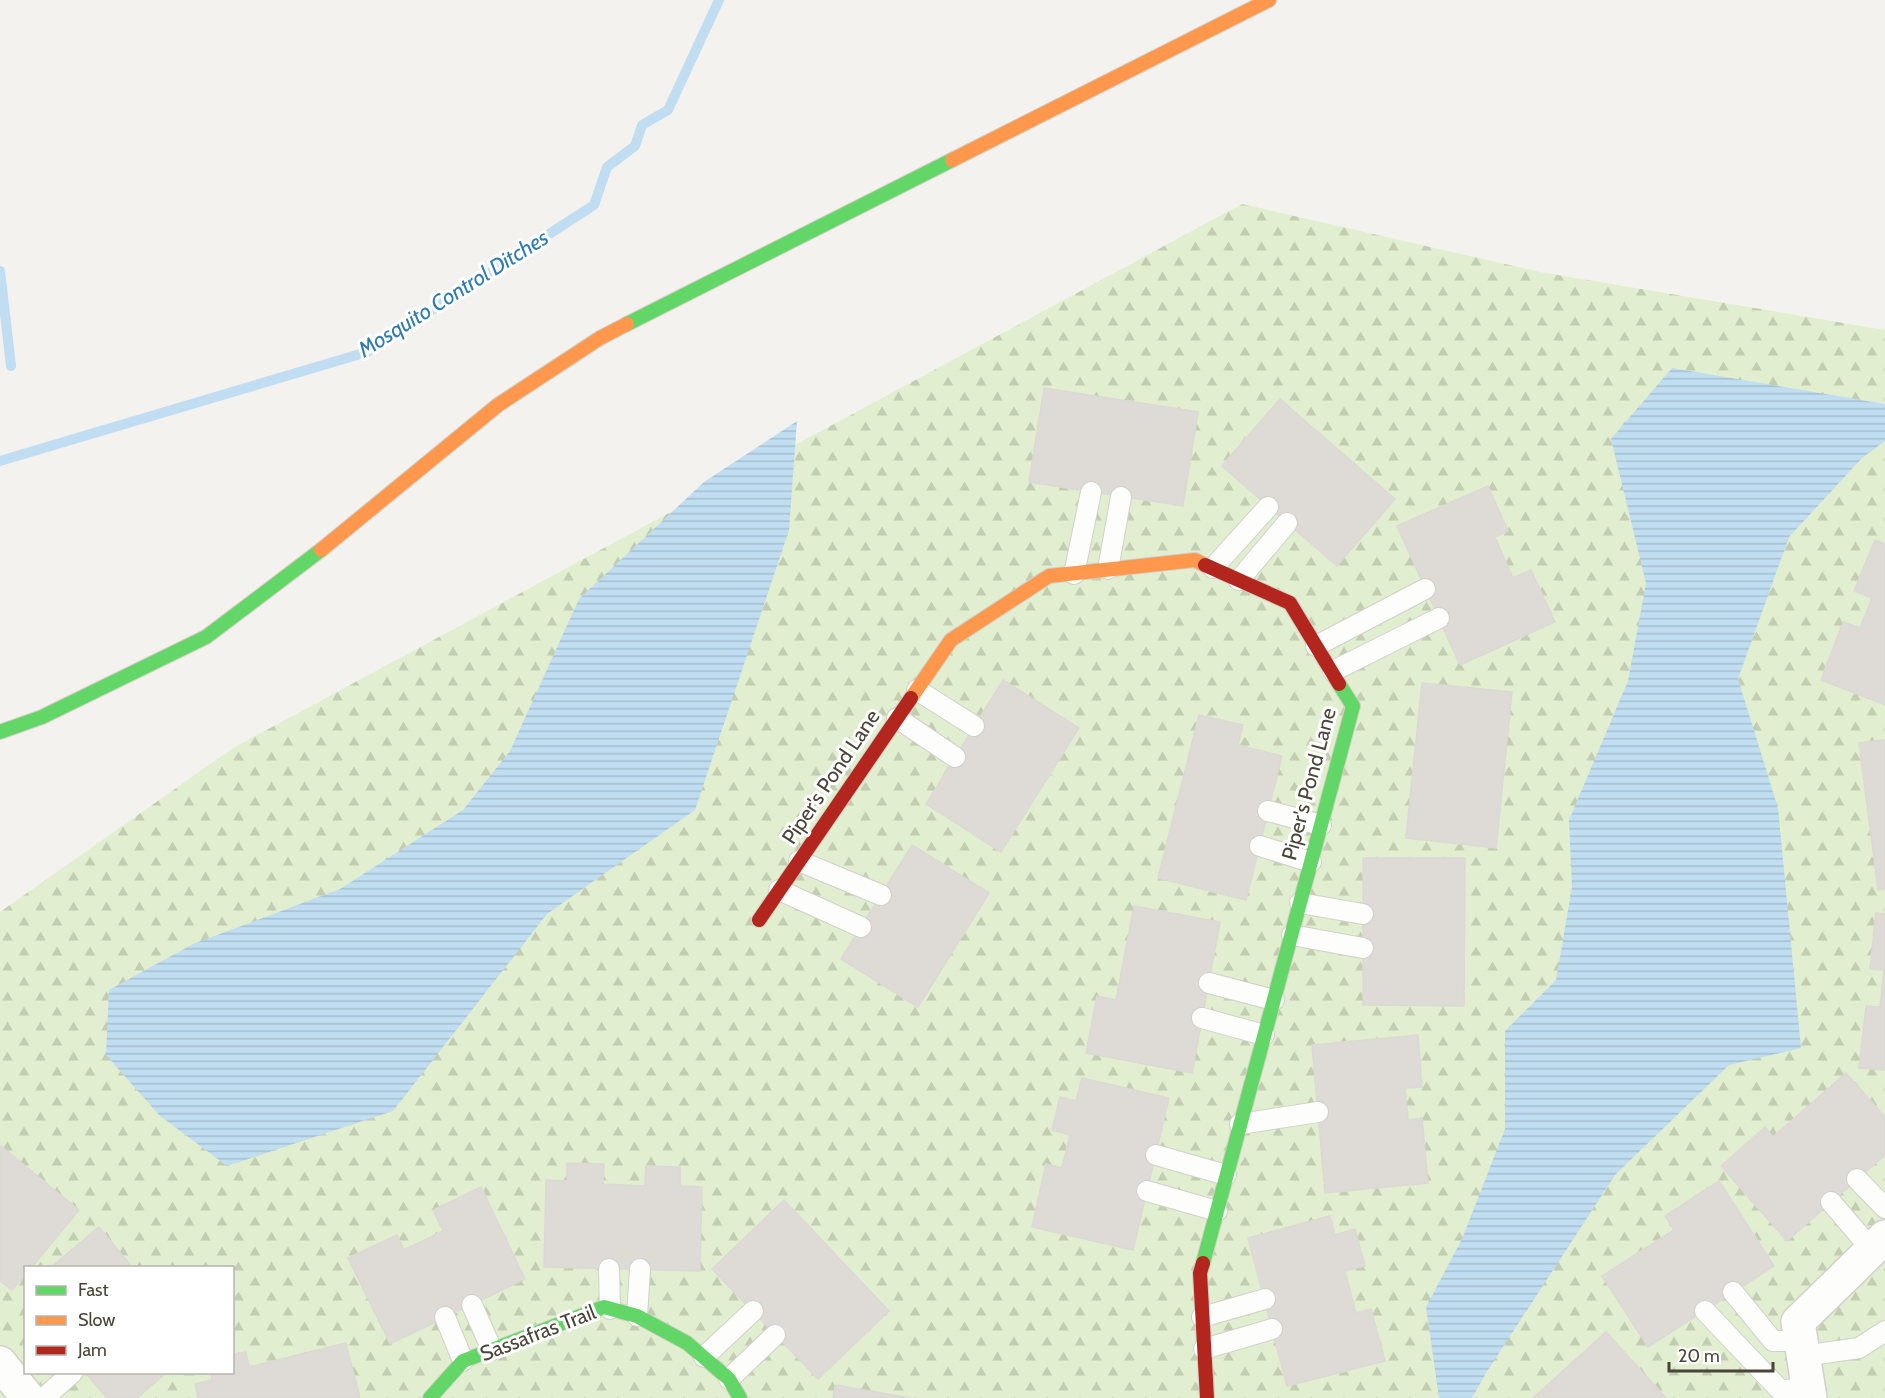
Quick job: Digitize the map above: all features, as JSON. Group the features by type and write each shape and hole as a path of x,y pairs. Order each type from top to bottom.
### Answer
{"street":[{"path":"0,732 42,717 206,637 325,547 498,405 600,338 1269,0"},
{"name":"Piper's Pond Lane","path":"759,920 951,640 1049,576 1195,560 1290,603 1353,706 1200,1273 1207,1398"},
{"path":"1806,1371 1798,1322 1878,1243"},
{"name":"Sassafras Trail","path":"430,1398 463,1361 603,1307 637,1316 687,1343 729,1379 740,1398"}],"lane":[{"path":"1074,574 1091,492"},
{"path":"1108,569 1121,497"},
{"path":"1213,568 1268,507"},
{"path":"1239,580 1287,523"},
{"path":"1316,646 1425,589"},
{"path":"1333,672 1439,618"},
{"path":"917,690 974,726"},
{"path":"897,718 955,757"},
{"path":"1268,811 1321,825"},
{"path":"1260,846 1311,862"},
{"path":"800,861 881,895"},
{"path":"779,890 861,927"},
{"path":"1300,903 1363,914"},
{"path":"1292,935 1363,948"},
{"path":"1209,983 1274,1000"},
{"path":"1202,1018 1264,1035"},
{"path":"1240,1124 1318,1112"},
{"path":"1156,1155 1226,1175"},
{"path":"1857,1179 1885,1208"},
{"path":"1147,1191 1216,1211"},
{"path":"1831,1202 1878,1243"},
{"path":"609,1269 610,1309"},
{"path":"637,1316 640,1269"},
{"path":"1733,1292 1773,1341 1806,1371"},
{"path":"1202,1317 1264,1299"},
{"path":"472,1305 492,1350"},
{"path":"705,1358 753,1311"},
{"path":"1705,1311 1781,1391 1806,1371 1860,1348 1885,1331"},
{"path":"445,1317 463,1361"},
{"path":"1204,1349 1272,1329"},
{"path":"729,1379 775,1335"},
{"path":"24,1383 64,1374"}],"green space":[{"path":"1242,204 1540,272 1885,330 1885,1398 0,1398 0,912 233,748"}],"water":[{"path":"1672,368 1885,404 1885,441 1862,458 1789,537 1738,679 1778,808 1801,1048 1729,1065 1615,1175 1472,1398 1439,1398 1426,1307 1462,1239 1505,1129 1505,1031 1556,980 1572,887 1569,820 1628,681 1646,583 1611,439"},
{"path":"797,421 789,530 695,810 547,914 393,1111 227,1166 159,1115 106,1055 109,990 193,944 340,889 463,810 510,751 579,599 704,482"}],"building":[{"path":"1044,388 1198,412 1183,506 1029,482"},
{"path":"1280,399 1395,499 1337,566 1222,466"},
{"path":"1488,486 1508,531 1495,537 1513,578 1531,570 1555,622 1460,665 1397,526"},
{"path":"1875,540 1885,544 1885,705 1821,680 1843,622 1860,628 1872,598 1854,591"},
{"path":"1003,680 1079,728 1001,852 926,804"},
{"path":"1422,683 1512,692 1496,848 1406,838"},
{"path":"1199,715 1243,725 1238,745 1282,756 1246,900 1158,878"},
{"path":"1885,740 1885,889 1878,890 1859,743"},
{"path":"912,845 989,893 918,1007 841,959"},
{"path":"1363,858 1465,858 1464,1006 1363,1005"},
{"path":"1134,906 1220,922 1192,1073 1086,1053 1097,996 1116,1000"},
{"path":"1876,913 1885,914 1885,1070 1859,1068 1866,1006 1880,1007 1884,970 1870,969"},
{"path":"1418,1035 1422,1087 1405,1088 1408,1120 1422,1118 1428,1183 1325,1193 1312,1045"},
{"path":"1846,1073 1885,1117 1885,1155 1787,1241 1721,1166 1765,1127 1773,1137"},
{"path":"1082,1078 1169,1098 1133,1250 1032,1227 1046,1164 1062,1168 1070,1135 1052,1130 1060,1097 1076,1101"},
{"path":"0,1145 79,1210 33,1266 24,1266 24,1276 12,1290 0,1281"},
{"path":"567,1163 604,1164 603,1184 645,1186 646,1166 680,1167 680,1186 702,1187 700,1271 544,1267 546,1180 567,1181"},
{"path":"1719,1181 1774,1266 1648,1347 1602,1276 1674,1230 1665,1216"},
{"path":"481,1187 525,1279 390,1344 348,1258 397,1235 404,1250 443,1231 433,1210"},
{"path":"784,1200 889,1311 818,1379 712,1269"},
{"path":"1330,1216 1335,1235 1355,1229 1365,1266 1345,1271 1356,1313 1371,1309 1385,1361 1287,1386 1248,1238"},
{"path":"99,1227 131,1266 52,1266"},
{"path":"1606,1332 1666,1398 1533,1398"},
{"path":"346,1343 360,1398 198,1398 195,1384 212,1380 211,1374 234,1374 234,1355 246,1352 249,1367"},
{"path":"87,1374 165,1374 137,1398 107,1398"},
{"path":"835,1385 911,1398 833,1398"}],"waterway":[{"name":"Mosquito Control Ditches","path":"0,461 367,352 594,205 607,167 635,146 642,125 668,110 719,0"},
{"name":"Mosquito Control Ditches","path":"0,271 11,366"}],"traffic: fast":[{"path":"627,324 952,160"},
{"path":"0,732 42,717 206,637 321,550"},
{"path":"1203,1263 1353,706 1339,684"},
{"path":"430,1398 463,1361 604,1307 637,1316 687,1343 729,1379 740,1398"}],"traffic: slow":[{"path":"952,160 1269,0"},
{"path":"321,550 498,405 600,338 627,324"},
{"path":"911,698 951,640 1049,576 1195,560 1205,565"}],"traffic: jam":[{"path":"1205,565 1290,603 1339,684"},
{"path":"759,920 911,698"},
{"path":"1203,1263 1200,1273 1207,1398"}]}
